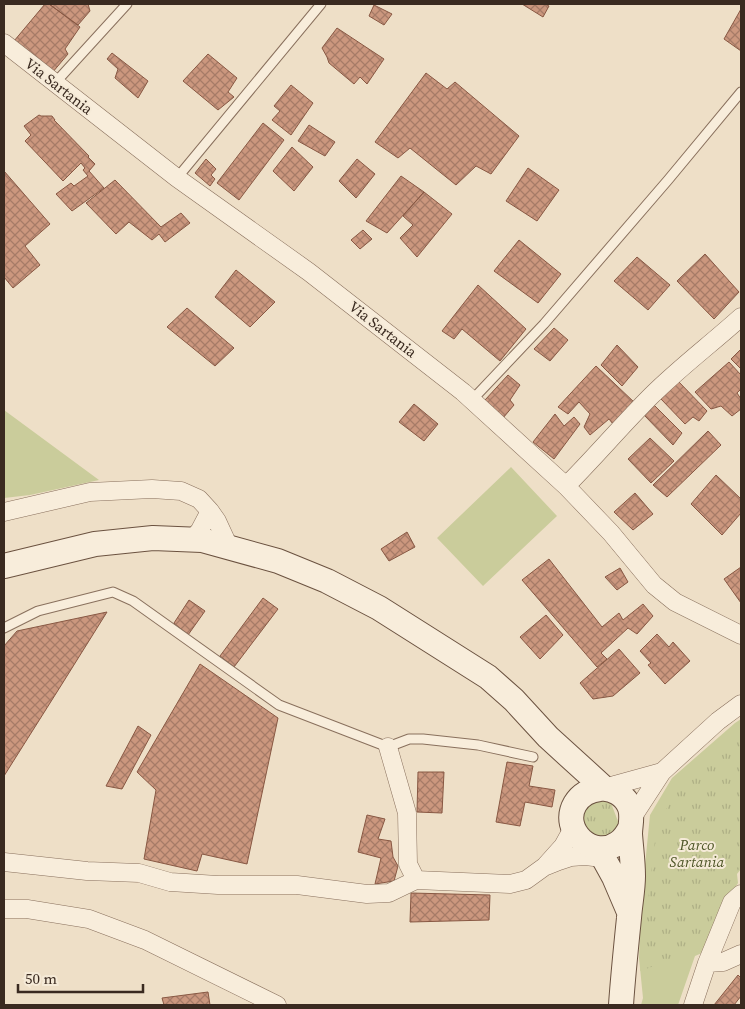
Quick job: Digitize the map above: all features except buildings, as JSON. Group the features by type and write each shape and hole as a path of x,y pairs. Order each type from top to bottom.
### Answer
{"street":[{"name":"Via Sartania","path":"4,43 177,178 309,272 463,392 566,486 611,533 654,585 675,602 741,635"},
{"path":"566,486 652,394 741,317"},
{"path":"4,512 90,492 152,489 181,491 199,499 210,511 217,521 228,547"},
{"path":"192,540 200,530 210,511"},
{"path":"4,566 95,544 154,538 202,540 278,561 327,581 378,608 488,677 514,700 548,737 604,788 614,791 623,797 630,807 633,877 620,1005"},
{"path":"544,867 571,857 600,853 617,844 625,837 631,823 662,772 718,721 741,704"},
{"path":"548,737 580,797"},
{"path":"388,747 407,814 408,864 416,880"},
{"path":"630,913 614,877 600,853 578,838 573,828 571,817 574,806 580,797 591,790 662,772"},
{"path":"4,862 87,871 139,873 170,882 218,885 297,885 368,894 389,893 416,880 510,884 526,880 544,867 558,853 573,828"},
{"path":"693,1005 732,902 741,894"},
{"path":"4,910 27,910 88,919 145,940 277,1005"},
{"path":"708,963 723,962 741,954"}],"lane":[{"path":"54,83 127,4"},
{"path":"177,178 321,4"},
{"path":"472,400 544,324 741,92"},
{"path":"4,628 38,611 113,592 133,601 279,705 388,747 408,739 423,739 478,745 533,757"}],"green space":[{"path":"4,410 99,480 30,495 4,498"},
{"path":"511,467 557,516 483,586 437,538"},
{"name":"Parco Sartania","path":"741,719 741,869 737,874 738,883 727,901 702,953 695,956 678,1005 641,1005 643,998 639,958 641,905 650,815 672,778"},
{"name":"Parco Sartania","path":"741,729 741,865 694,952 640,971 657,823 696,764"},
{"path":"604,798 611,803 619,824 619,832 606,842 588,831 582,817 588,802"}]}
